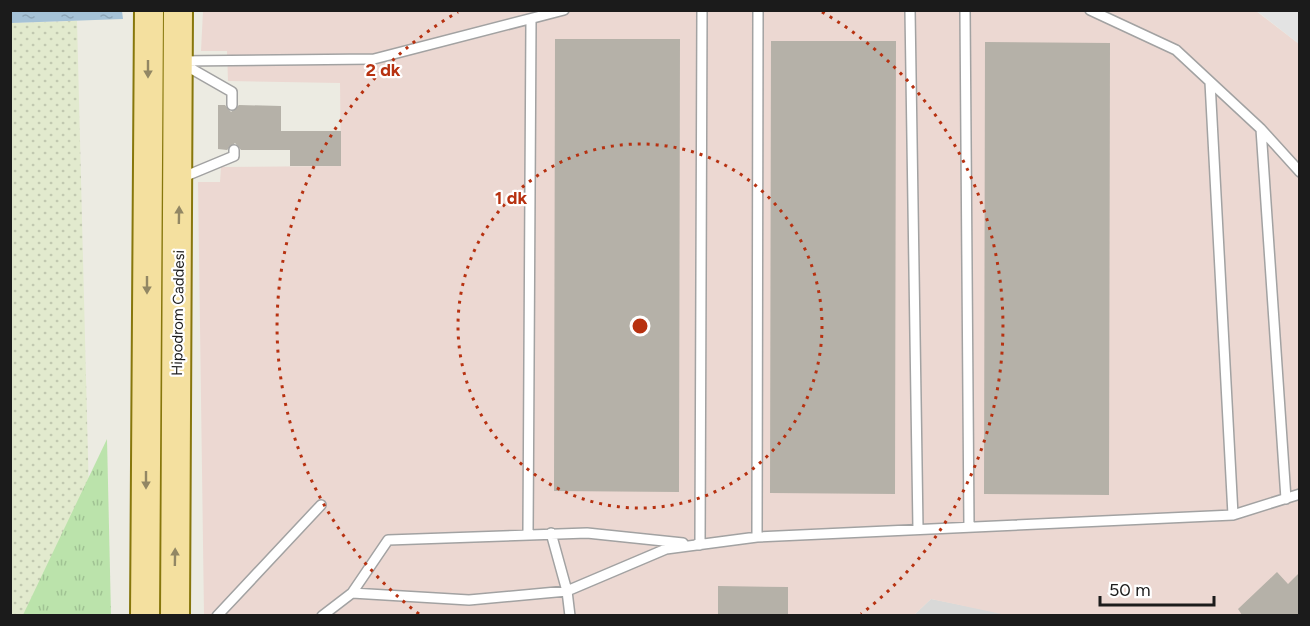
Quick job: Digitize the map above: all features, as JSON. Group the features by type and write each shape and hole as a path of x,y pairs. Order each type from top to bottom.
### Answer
{"main road":[{"name":"Hipodrom Caddesi","path":"145,615 149,10"},
{"name":"Hipodrom Caddesi","path":"175,615 179,179 178,10"}],"lane":[{"path":"177,61 374,59 564,10"},
{"path":"700,544 702,10"},
{"path":"757,537 758,10"},
{"path":"910,10 918,530"},
{"path":"965,10 969,527"},
{"path":"1090,10 1176,50 1261,129 1299,172"},
{"path":"528,533 531,20"},
{"path":"177,61 232,92 232,105"},
{"path":"1210,82 1233,515"},
{"path":"1261,129 1286,498"},
{"path":"179,179 234,156 234,150"},
{"path":"352,593 469,600 567,591 666,549 700,544 757,537 1233,515 1299,494"},
{"path":"217,615 321,505"},
{"path":"322,615 352,593 388,540 528,533 587,533 700,544"},
{"path":"551,533 567,591 570,615"}],"shaded area":[{"path":"203,11 1256,11 1299,44 1299,615 1011,616 931,599 913,616 204,615 198,182 220,182 221,167 341,166 340,83 228,81 227,51 201,51"},
{"path":"1256,11 1299,11 1299,44 1262,15"},
{"path":"931,599 1011,615 913,616"}],"green space":[{"path":"77,21 92,615 11,615 10,23"},
{"path":"107,439 111,615 23,615"}],"water":[{"path":"10,11 122,11 123,19 11,23"}],"building":[{"path":"555,39 680,39 679,492 554,491"},
{"path":"771,41 896,41 895,494 770,493"},
{"path":"985,42 1110,43 1109,495 984,494"},
{"path":"218,105 225,105 231,112 239,105 281,106 281,131 341,131 341,166 290,166 290,150 241,150 235,143 227,150 218,149"},
{"path":"1277,572 1288,584 1299,573 1299,615 1242,615 1238,609"},
{"path":"718,586 788,587 788,615 718,615"}]}
